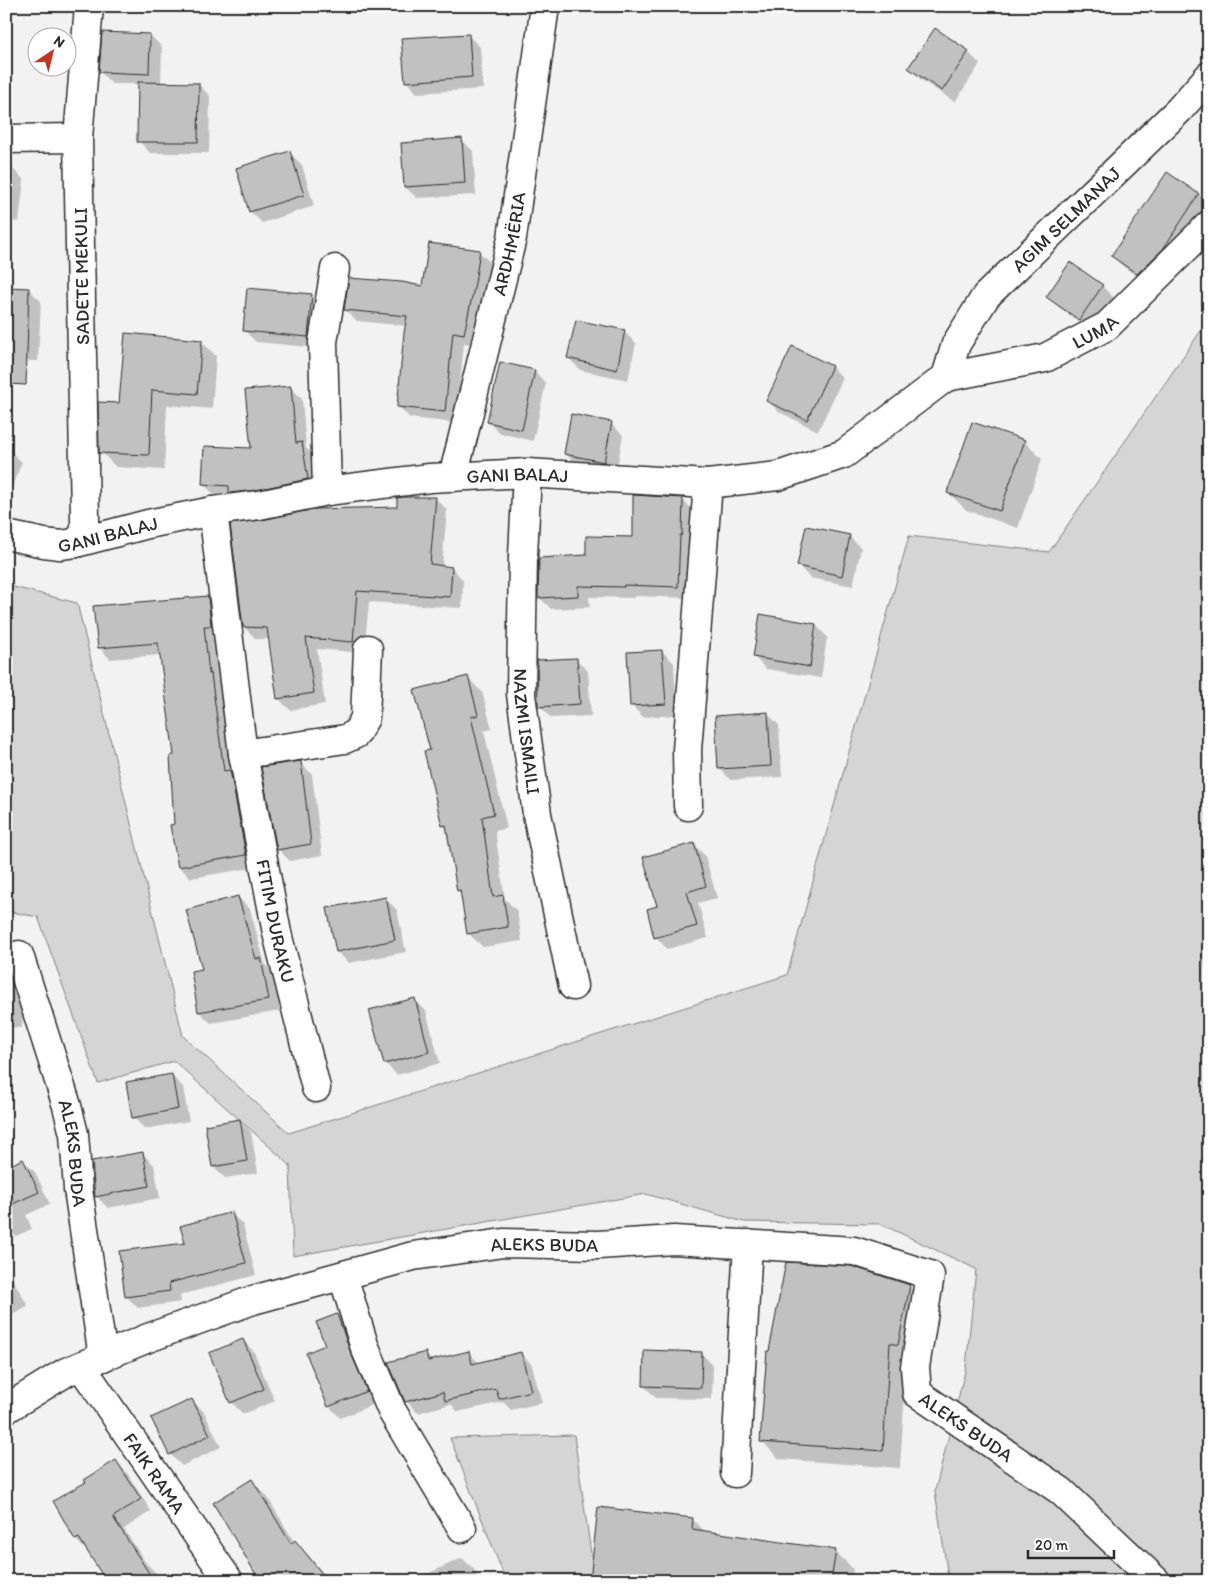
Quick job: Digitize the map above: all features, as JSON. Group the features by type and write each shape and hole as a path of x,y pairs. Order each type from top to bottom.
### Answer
{"street":[{"name":"SADETE MEKULI","path":"76,543 84,532 85,518 78,138 89,6"},
{"name":"ARDHMËRIA","path":"453,477 512,238 545,6"},
{"name":"AGIM SELMANAJ","path":"946,377 956,344 986,296 1179,110 1209,76"},
{"path":"6,138 78,138"},
{"name":"LUMA","path":"946,377 1045,358 1107,326 1209,226"},
{"path":"327,492 323,342 335,269"},
{"name":"GANI BALAJ","path":"6,535 60,545 76,543 148,524 213,511 259,505 327,492 430,478 527,473 708,484 778,476 844,454 946,377"},
{"name":"NAZMI ISMAILI","path":"527,473 522,556 521,694 537,814 573,986"},
{"path":"688,806 687,750 708,484"},
{"name":"FITIM DURAKU","path":"213,511 243,754 277,933 316,1088"},
{"path":"243,754 345,739 356,734 365,718 368,649"},
{"name":"ALEKS BUDA","path":"19,955 67,1106 74,1134 92,1361"},
{"name":"ALEKS BUDA","path":"6,1409 66,1372 148,1338 253,1300 413,1256 504,1243 598,1245 674,1240 854,1251 930,1275 915,1367 917,1393 1061,1491 1156,1581"},
{"path":"735,1473 748,1244"},
{"path":"343,1276 364,1346 392,1410 462,1528"},
{"name":"FAIK RAMA","path":"92,1361 229,1581"}],"shaded area":[{"path":"1209,319 1209,950 1202,954 1209,979 1209,1101 1205,1111 1209,1127 1209,1581 954,1581 948,1577 935,1491 966,1367 976,1269 881,1224 744,1222 646,1194 293,1256 290,1165 174,1061 98,1083 38,917 6,911 6,585 77,603 183,1036 289,1133 787,975 909,536 1049,552"},
{"path":"574,1435 595,1581 506,1581 450,1438"}],"building":[{"path":"935,28 969,51 942,91 908,68"},
{"path":"102,32 150,34 149,74 99,72"},
{"path":"469,34 472,77 405,82 401,38"},
{"path":"138,82 199,83 198,142 137,142"},
{"path":"462,138 465,183 404,187 401,143"},
{"path":"290,151 304,195 249,212 236,168"},
{"path":"1167,172 1199,194 1163,249 1137,274 1111,256"},
{"path":"429,243 480,250 464,334 453,332 445,412 397,407 407,316 344,310 349,278 402,282 422,286"},
{"path":"1070,262 1103,285 1079,320 1046,297"},
{"path":"6,287 29,288 26,385 6,384"},
{"path":"247,288 312,294 308,337 243,331"},
{"path":"576,320 625,330 617,370 567,358"},
{"path":"125,333 202,340 197,394 152,390 149,455 99,453 98,402 119,403"},
{"path":"792,346 832,366 807,420 766,401"},
{"path":"500,362 535,370 522,430 487,422"},
{"path":"291,386 296,443 302,442 308,479 256,490 229,493 229,486 202,484 204,446 251,448 245,390"},
{"path":"571,414 612,422 604,462 564,454"},
{"path":"972,422 1025,440 1000,511 947,493"},
{"path":"633,495 683,498 678,587 578,586 578,596 538,598 539,558 586,555 586,536 633,537"},
{"path":"436,497 430,564 452,567 450,597 357,591 353,642 306,638 314,693 277,699 267,628 243,627 230,524 262,520 315,509 397,507 397,498"},
{"path":"806,526 850,535 842,576 797,566"},
{"path":"208,596 211,626 204,626 209,674 211,674 224,771 230,770 246,855 178,867 170,825 174,824 170,756 174,755 158,643 98,648 93,606"},
{"path":"760,614 816,624 810,667 753,657"},
{"path":"662,650 666,704 630,706 627,652"},
{"path":"577,658 580,704 538,707 537,660"},
{"path":"468,676 478,715 471,717 494,814 482,817 493,897 503,895 508,927 467,934 460,890 457,891 446,825 442,826 424,751 430,750 414,690"},
{"path":"768,712 771,766 718,769 715,716"},
{"path":"301,761 311,844 277,850 261,767"},
{"path":"694,843 706,886 687,892 697,926 654,938 647,909 657,906 643,857"},
{"path":"238,896 256,959 261,958 269,1000 198,1012 191,971 202,969 186,910"},
{"path":"386,897 395,940 336,952 327,908"},
{"path":"415,998 429,1052 384,1064 369,1010"},
{"path":"172,1074 178,1109 132,1118 126,1082"},
{"path":"240,1119 247,1161 212,1167 205,1125"},
{"path":"143,1152 149,1186 95,1197 92,1161"},
{"path":"23,1159 39,1192 6,1207 6,1167"},
{"path":"232,1212 246,1263 169,1283 170,1291 125,1297 119,1251 185,1243 180,1226"},
{"path":"786,1262 851,1266 910,1285 898,1345 890,1343 883,1451 760,1442 767,1351 769,1351"},
{"path":"337,1314 367,1391 328,1407 306,1353 325,1345 316,1322"},
{"path":"243,1339 264,1389 230,1403 209,1353"},
{"path":"644,1350 702,1352 701,1388 643,1386"},
{"path":"469,1351 472,1364 521,1352 531,1391 499,1399 496,1389 445,1401 443,1392 405,1402 388,1362 426,1352 428,1361"},
{"path":"192,1399 210,1435 169,1455 151,1418"},
{"path":"116,1460 141,1499 113,1517 154,1581 106,1581 79,1538 75,1540 53,1501 86,1482 84,1480"},
{"path":"252,1479 291,1544 295,1540 328,1581 260,1581 213,1503"},
{"path":"598,1507 693,1518 692,1529 836,1550 831,1581 590,1581"}]}
